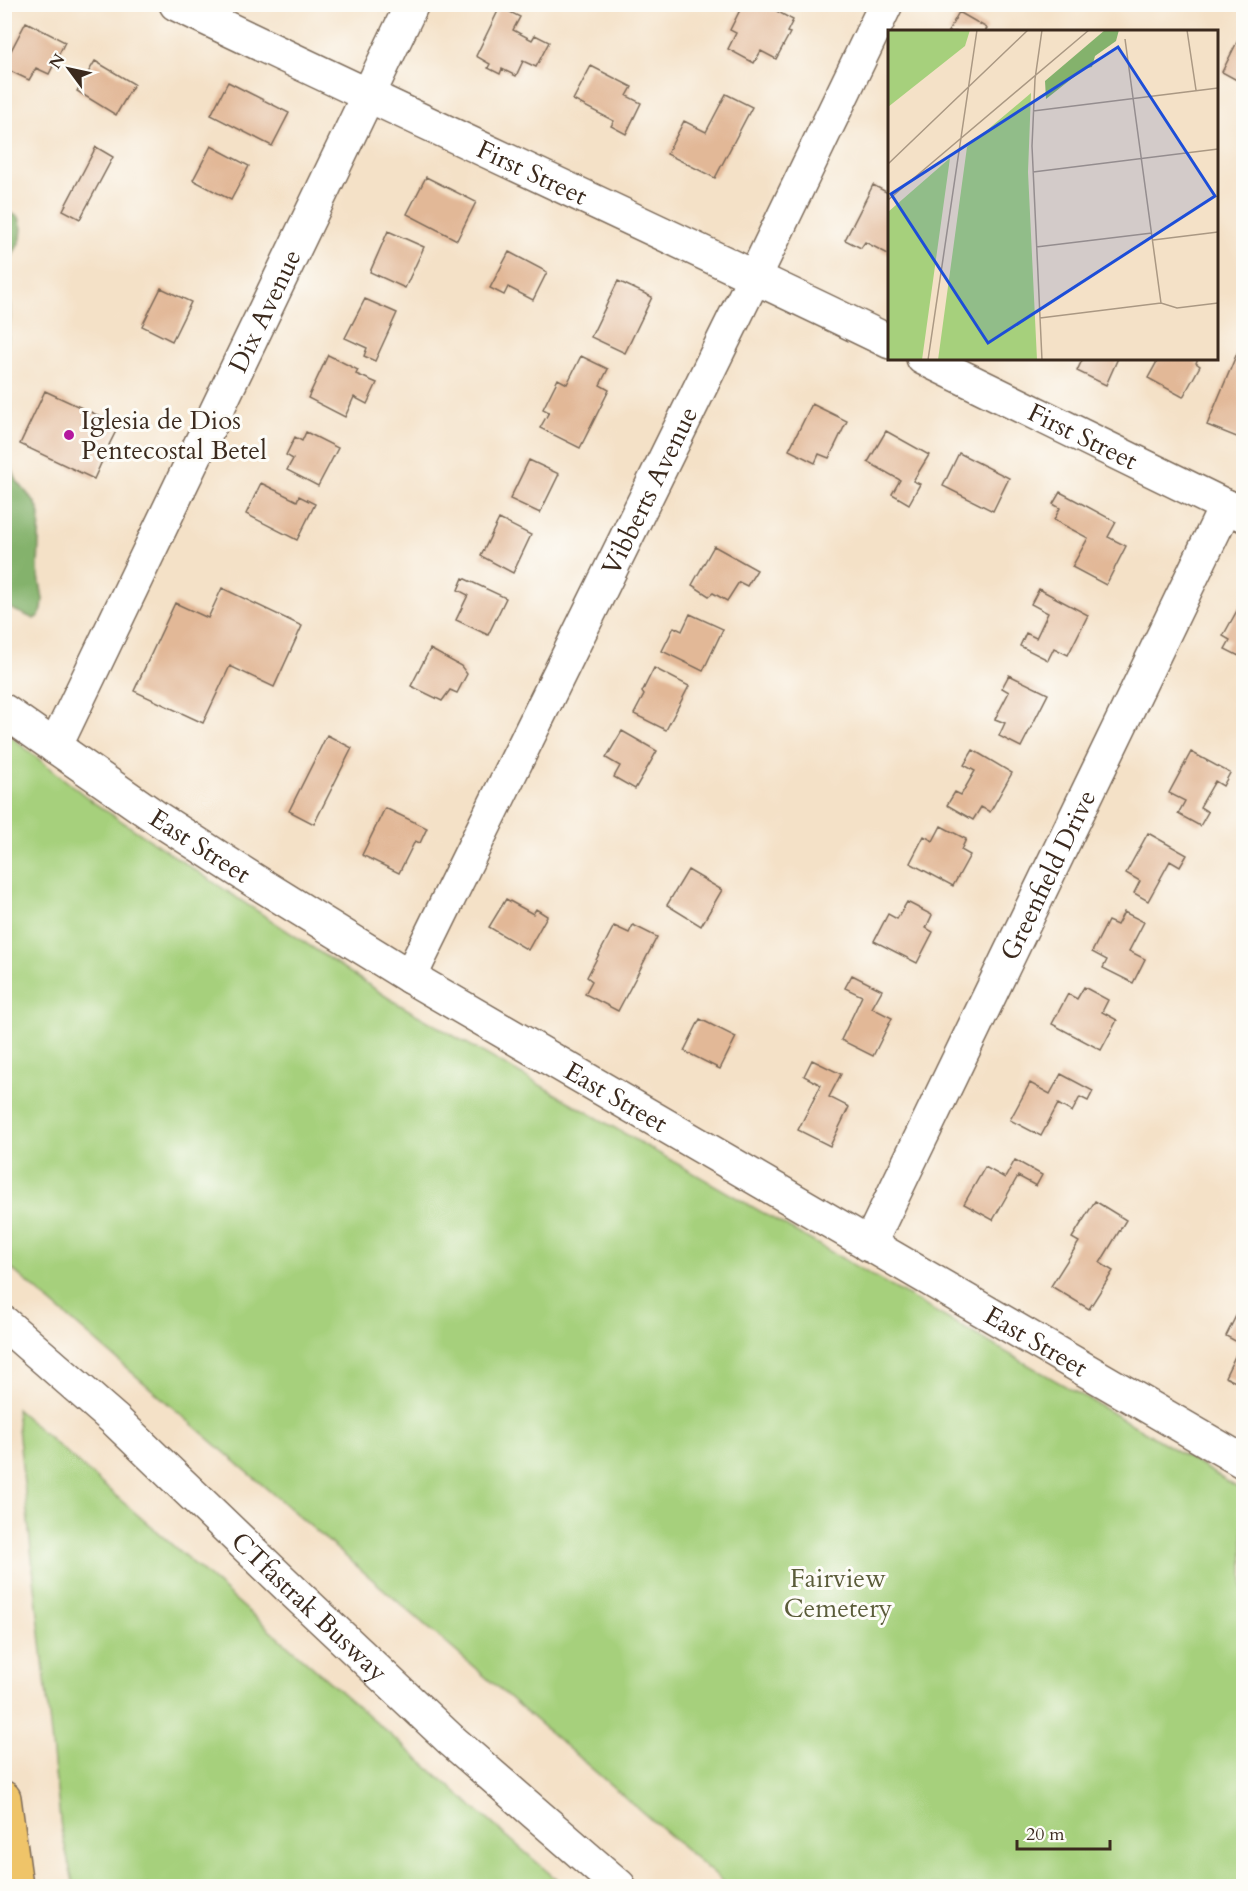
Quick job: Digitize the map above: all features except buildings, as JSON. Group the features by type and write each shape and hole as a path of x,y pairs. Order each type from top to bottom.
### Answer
{"highway":[{"path":"4,1798 16,1887"}],"street":[{"name":"First Street","path":"176,4 755,276 888,341"},
{"name":"Dix Avenue","path":"55,747 412,4"},
{"name":"Vibberts Avenue","path":"410,977 755,276 886,4"},
{"name":"First Street","path":"927,360 1235,511"},
{"name":"Greenfield Drive","path":"869,1245 1235,511"},
{"name":"East Street","path":"4,711 157,818 410,977 1244,1462"},
{"name":"CTfastrak Busway","path":"4,1323 115,1420 304,1602 452,1740 619,1887"}],"green space":[{"path":"5,211 19,217 22,228 21,239 5,271"},
{"path":"5,290 10,303 6,356 7,391 11,410 8,459 17,481 36,504 40,514 38,570 43,599 42,610 34,619 5,606"},
{"name":"Fairview Cemetery","path":"5,732 94,803 393,1001 1142,1430 1243,1491 1243,1886 728,1886 12,1269 4,1207"},
{"path":"16,1409 564,1886 74,1886 61,1829"}],"place":[{"name":"Iglesia de Dios Pentecostal Betel","path":"69,435"}]}
